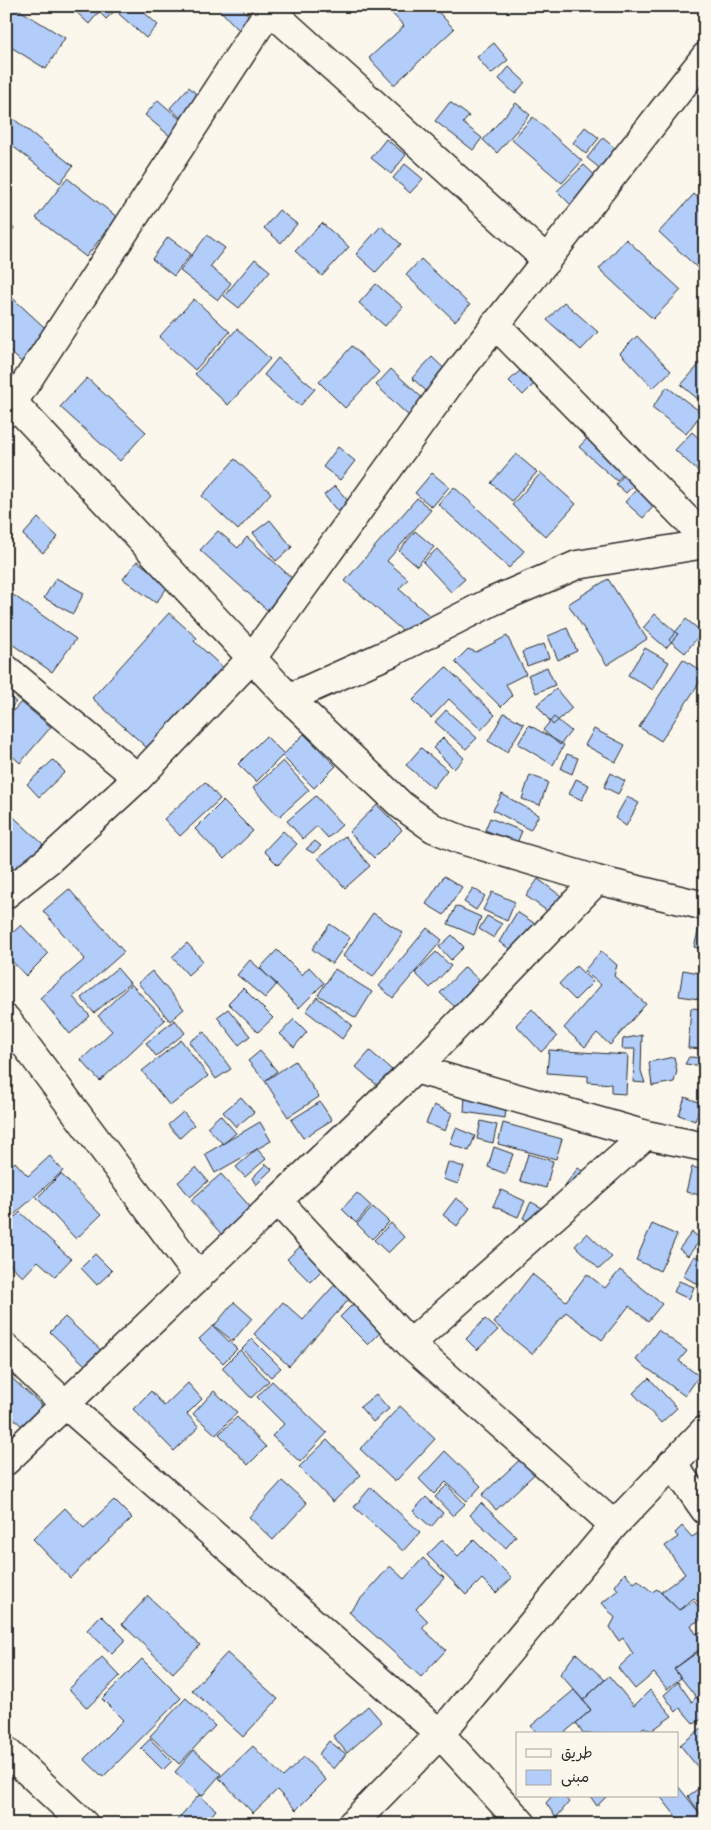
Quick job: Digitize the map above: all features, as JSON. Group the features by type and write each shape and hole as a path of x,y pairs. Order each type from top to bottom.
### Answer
{"street":[{"path":"547,260 271,8 9,404 289,698 402,805 433,828 462,840 597,880 705,906"},
{"path":"6,894 50,859 138,778 252,658 436,402 705,57"},
{"path":"495,324 705,538"},
{"path":"289,698 392,652 493,601 577,565 705,544"},
{"path":"6,669 138,778"},
{"path":"6,1461 415,1069 597,880"},
{"path":"6,1019 199,1277"},
{"path":"415,1069 646,1135 705,1147"},
{"path":"410,1344 646,1135"},
{"path":"278,1201 410,1344 614,1525"},
{"path":"6,1348 66,1404 440,1734 522,1824"},
{"path":"352,1824 440,1734 614,1525 705,1430"},
{"path":"672,1463 705,1510"},
{"path":"6,1751 84,1824"}],"building":[{"path":"7,6 13,6 65,38 46,69 6,44"},
{"path":"70,6 91,6 98,13 89,24"},
{"path":"94,6 120,6 106,19"},
{"path":"126,6 137,6 158,25 146,38 119,14"},
{"path":"216,6 240,6 266,34 254,46"},
{"path":"385,6 433,6 454,29 394,85 369,58 404,26"},
{"path":"494,43 508,60 491,74 477,57"},
{"path":"509,67 525,82 515,94 499,79"},
{"path":"189,87 207,104 188,125 170,108"},
{"path":"158,100 189,127 177,142 145,115"},
{"path":"450,102 469,116 463,123 482,138 473,150 435,121"},
{"path":"516,103 530,115 497,153 483,140"},
{"path":"10,116 73,166 60,183 6,141 6,120"},
{"path":"533,117 582,161 562,183 512,140"},
{"path":"585,127 599,138 586,154 573,143"},
{"path":"603,138 623,155 607,174 587,158"},
{"path":"386,139 406,155 391,174 371,158"},
{"path":"405,164 423,179 410,193 393,178"},
{"path":"584,165 603,183 576,210 557,191"},
{"path":"67,178 117,217 86,257 36,218"},
{"path":"694,194 705,205 705,275 659,232"},
{"path":"279,210 297,224 281,243 264,228"},
{"path":"6,223 14,228 6,240"},
{"path":"322,223 349,247 322,276 295,251"},
{"path":"381,226 401,244 376,272 356,254"},
{"path":"207,235 225,248 210,267 231,283 218,300 180,271"},
{"path":"168,237 191,254 174,276 152,259"},
{"path":"626,239 681,290 653,319 599,269"},
{"path":"255,259 270,271 239,308 224,296"},
{"path":"421,259 470,305 455,321 406,275"},
{"path":"376,284 403,307 385,326 359,303"},
{"path":"6,292 55,337 27,367 6,348"},
{"path":"194,299 230,332 195,370 159,337"},
{"path":"564,302 598,332 581,350 547,320"},
{"path":"237,329 270,359 228,405 195,374"},
{"path":"637,336 671,371 653,388 620,353"},
{"path":"352,346 379,372 345,408 319,382"},
{"path":"432,357 454,378 435,399 412,378"},
{"path":"278,358 315,389 300,406 264,375"},
{"path":"705,358 705,403 704,404 681,385"},
{"path":"526,365 539,379 523,395 509,381"},
{"path":"391,369 429,404 414,421 376,385"},
{"path":"87,378 146,432 120,461 60,407"},
{"path":"667,387 702,413 686,434 652,408"},
{"path":"593,432 630,466 617,481 579,447"},
{"path":"692,432 705,444 705,472 702,475 675,450"},
{"path":"338,447 355,461 340,480 323,467"},
{"path":"516,454 537,472 512,501 491,483"},
{"path":"235,459 271,493 238,530 202,496"},
{"path":"628,471 638,481 626,493 616,484"},
{"path":"432,473 449,487 432,507 415,493"},
{"path":"541,473 576,504 546,537 512,505"},
{"path":"644,481 662,497 643,518 625,502"},
{"path":"335,486 350,503 338,512 324,495"},
{"path":"454,487 524,551 509,568 438,504"},
{"path":"417,498 431,510 387,561 408,579 399,589 431,617 412,639 345,581"},
{"path":"38,518 58,537 43,553 23,535"},
{"path":"270,520 292,547 276,561 253,533"},
{"path":"218,531 238,548 247,537 294,580 267,610 200,550"},
{"path":"415,531 434,547 417,566 399,551"},
{"path":"437,549 465,579 451,592 423,562"},
{"path":"137,561 169,585 156,603 123,579"},
{"path":"56,578 84,593 73,614 44,598"},
{"path":"608,579 647,639 607,665 568,604"},
{"path":"6,590 76,639 52,672 6,640"},
{"path":"169,613 197,638 194,641 231,675 156,756 92,698"},
{"path":"655,614 678,634 666,648 643,628"},
{"path":"686,619 702,632 685,653 669,640"},
{"path":"567,628 577,651 558,660 548,636"},
{"path":"507,636 526,674 506,684 512,696 501,707 455,662 468,649 476,652"},
{"path":"544,644 549,658 527,666 522,652"},
{"path":"645,648 669,662 653,690 628,675"},
{"path":"683,659 705,674 661,741 639,727"},
{"path":"446,667 495,715 481,730 449,699 431,718 413,700"},
{"path":"547,667 555,685 536,693 528,675"},
{"path":"556,689 572,708 553,725 537,705"},
{"path":"6,694 16,702 6,713"},
{"path":"21,702 51,727 20,763 6,750 6,719"},
{"path":"446,710 477,738 466,749 435,722"},
{"path":"504,713 524,724 507,752 488,741"},
{"path":"554,717 571,731 560,745 543,730"},
{"path":"529,725 564,745 553,765 518,744"},
{"path":"594,729 625,745 616,762 585,745"},
{"path":"304,734 336,766 314,788 282,756"},
{"path":"266,736 284,754 256,782 238,764"},
{"path":"443,738 464,758 454,769 433,748"},
{"path":"421,748 447,770 433,788 406,765"},
{"path":"567,754 578,758 572,774 561,769"},
{"path":"53,760 65,772 39,797 27,784"},
{"path":"283,761 309,790 279,817 253,788"},
{"path":"611,773 625,781 618,794 604,787"},
{"path":"530,775 548,782 540,805 522,799"},
{"path":"576,779 589,785 582,800 569,794"},
{"path":"205,782 220,799 180,836 164,819"},
{"path":"502,794 539,815 530,830 493,810"},
{"path":"316,796 342,825 328,838 317,826 303,839 287,821"},
{"path":"627,797 639,803 626,826 615,818"},
{"path":"223,801 253,831 224,859 195,829"},
{"path":"377,805 402,830 374,858 349,832"},
{"path":"6,810 43,844 17,872 6,862"},
{"path":"490,818 522,831 517,843 485,830"},
{"path":"283,831 297,844 278,865 264,851"},
{"path":"345,836 370,866 345,888 318,858"},
{"path":"315,841 321,846 313,853 306,849"},
{"path":"705,846 705,864 698,861"},
{"path":"444,876 462,887 444,915 426,904"},
{"path":"538,879 576,907 564,923 526,896"},
{"path":"473,888 485,896 476,910 464,902"},
{"path":"69,889 124,952 73,997 90,1016 70,1034 40,998 85,959 43,911"},
{"path":"492,892 515,902 507,921 483,910"},
{"path":"456,906 481,917 474,935 448,924"},
{"path":"517,912 537,925 518,954 499,942"},
{"path":"373,913 403,933 373,977 343,956"},
{"path":"487,916 502,924 494,938 479,929"},
{"path":"330,924 350,938 332,964 312,949"},
{"path":"21,925 48,954 26,976 6,955 6,939"},
{"path":"700,925 705,927 705,950 694,947"},
{"path":"427,928 442,940 393,998 379,986"},
{"path":"452,935 464,947 451,960 439,947"},
{"path":"187,943 203,961 188,975 172,957"},
{"path":"277,950 302,975 309,967 324,983 299,1008 260,968"},
{"path":"601,951 617,965 614,976 646,1004 610,1045 597,1033 585,1047 564,1028 601,985 584,971"},
{"path":"436,952 451,966 430,988 415,973"},
{"path":"250,960 277,984 265,998 237,975"},
{"path":"576,966 593,982 575,1000 559,984"},
{"path":"465,967 483,984 458,1010 440,993"},
{"path":"117,968 130,983 94,1013 81,998"},
{"path":"335,969 372,992 356,1018 318,995"},
{"path":"683,970 705,974 705,1000 679,996"},
{"path":"152,971 184,1009 170,1021 138,983"},
{"path":"131,984 165,1020 100,1081 81,1060 112,1031 98,1016"},
{"path":"243,988 273,1018 258,1032 228,1003"},
{"path":"317,997 352,1025 342,1039 306,1011"},
{"path":"691,1008 705,1009 705,1049 688,1048"},
{"path":"228,1009 250,1036 239,1045 217,1017"},
{"path":"532,1009 557,1037 541,1052 516,1025"},
{"path":"294,1019 307,1032 294,1047 280,1034"},
{"path":"175,1020 185,1033 156,1056 146,1043"},
{"path":"204,1032 231,1069 216,1079 189,1042"},
{"path":"642,1035 641,1071 645,1083 633,1082 635,1049 622,1049 623,1039"},
{"path":"181,1040 208,1076 170,1106 142,1071"},
{"path":"549,1050 628,1055 626,1094 611,1093 611,1084 588,1082 588,1076 547,1073"},
{"path":"260,1051 277,1071 265,1081 248,1061"},
{"path":"370,1051 392,1070 378,1086 356,1067"},
{"path":"674,1057 677,1071 674,1082 652,1086 649,1062"},
{"path":"689,1057 705,1058 705,1066 685,1064"},
{"path":"295,1061 319,1097 288,1117 265,1081"},
{"path":"465,1096 507,1101 505,1118 464,1112"},
{"path":"241,1097 254,1112 236,1127 223,1112"},
{"path":"685,1097 701,1103 695,1121 679,1115"},
{"path":"320,1102 332,1120 303,1138 291,1120"},
{"path":"434,1105 452,1113 445,1131 426,1123"},
{"path":"183,1112 194,1125 180,1138 168,1125"},
{"path":"220,1115 236,1133 223,1144 207,1127"},
{"path":"481,1121 497,1125 493,1143 477,1139"},
{"path":"260,1122 271,1141 215,1173 205,1154"},
{"path":"503,1123 562,1139 556,1159 498,1144"},
{"path":"456,1128 475,1136 469,1151 450,1144"},
{"path":"494,1147 513,1154 506,1174 488,1167"},
{"path":"257,1149 266,1159 245,1177 236,1167"},
{"path":"528,1154 553,1161 546,1188 520,1181"},
{"path":"50,1156 63,1171 6,1222 6,1199 9,1197 6,1194 6,1170 15,1162 28,1176"},
{"path":"448,1162 464,1167 458,1184 443,1179"},
{"path":"266,1164 272,1169 256,1185 252,1178"},
{"path":"196,1167 208,1181 190,1197 178,1182"},
{"path":"692,1167 705,1170 705,1196 686,1192"},
{"path":"578,1168 588,1175 572,1195 563,1188"},
{"path":"61,1174 101,1215 76,1239 37,1198"},
{"path":"221,1174 253,1210 223,1236 191,1200"},
{"path":"501,1190 525,1201 518,1217 493,1206"},
{"path":"357,1193 371,1206 356,1223 342,1209"},
{"path":"456,1198 470,1208 457,1226 443,1215"},
{"path":"531,1202 552,1213 537,1226 523,1218"},
{"path":"373,1207 389,1222 372,1239 357,1224"},
{"path":"20,1212 71,1259 55,1276 38,1261 23,1277 6,1261 6,1226"},
{"path":"391,1223 404,1237 388,1253 374,1240"},
{"path":"652,1224 677,1235 660,1271 636,1260"},
{"path":"692,1232 701,1239 688,1256 679,1249"},
{"path":"587,1233 612,1257 599,1269 575,1246"},
{"path":"304,1243 326,1266 310,1282 287,1259"},
{"path":"95,1254 112,1271 97,1285 81,1268"},
{"path":"694,1256 705,1261 705,1275 699,1285 683,1276"},
{"path":"620,1270 662,1304 648,1321 629,1306 602,1340 566,1312 532,1354 494,1323 532,1274 566,1301 587,1274 605,1288"},
{"path":"338,1281 353,1295 289,1366 254,1334 283,1302 303,1320"},
{"path":"679,1281 694,1287 689,1299 674,1292"},
{"path":"705,1285 705,1299 699,1295"},
{"path":"357,1300 385,1328 368,1345 340,1317"},
{"path":"234,1302 252,1318 233,1341 214,1326"},
{"path":"65,1317 102,1351 87,1367 50,1332"},
{"path":"485,1319 498,1330 477,1350 466,1339"},
{"path":"213,1326 237,1349 223,1363 199,1339"},
{"path":"658,1330 687,1351 679,1361 699,1376 685,1396 636,1360"},
{"path":"252,1339 281,1368 271,1377 242,1349"},
{"path":"240,1350 269,1381 251,1398 222,1368"},
{"path":"6,1373 43,1406 24,1428 10,1415 6,1419"},
{"path":"649,1378 677,1408 661,1423 633,1393"},
{"path":"272,1381 327,1433 300,1462 272,1436 284,1424 257,1397"},
{"path":"188,1383 202,1399 187,1414 199,1427 174,1451 133,1409 151,1391 164,1406"},
{"path":"214,1391 237,1412 216,1435 193,1414"},
{"path":"376,1394 389,1409 373,1422 360,1407"},
{"path":"400,1406 435,1439 395,1482 360,1449"},
{"path":"237,1417 266,1447 248,1465 219,1434"},
{"path":"327,1440 361,1475 333,1502 299,1467"},
{"path":"445,1451 481,1486 467,1501 446,1482 434,1494 419,1479"},
{"path":"527,1453 541,1468 496,1510 482,1495"},
{"path":"282,1481 307,1503 273,1540 249,1517"},
{"path":"447,1485 465,1504 453,1516 435,1497"},
{"path":"371,1487 420,1532 403,1551 354,1507"},
{"path":"426,1497 443,1513 431,1527 413,1511"},
{"path":"114,1500 132,1518 70,1578 33,1539 65,1508 84,1528"},
{"path":"481,1503 516,1536 506,1548 470,1515"},
{"path":"682,1526 692,1537 701,1531 705,1536 705,1609 694,1598 679,1610 661,1592 685,1574 665,1546 678,1537 675,1533"},
{"path":"442,1540 458,1556 474,1540 512,1578 496,1593 482,1579 466,1595 427,1555"},
{"path":"423,1558 444,1578 416,1609 428,1621 422,1628 446,1650 421,1677 349,1612 390,1566 404,1579"},
{"path":"625,1573 634,1583 638,1580 652,1592 657,1589 679,1610 694,1601 705,1615 705,1617 691,1625 696,1634 702,1631 705,1634 705,1645 674,1669 681,1678 667,1689 654,1673 635,1689 618,1668 633,1654 623,1638 619,1641 610,1627 615,1618 602,1603 618,1590 615,1586"},
{"path":"148,1596 200,1645 173,1673 122,1624"},
{"path":"101,1615 126,1640 112,1654 87,1630"},
{"path":"702,1649 705,1654 705,1708 674,1669"},
{"path":"227,1653 278,1699 243,1737 192,1690"},
{"path":"576,1653 605,1680 583,1700 560,1674"},
{"path":"102,1657 120,1676 87,1708 69,1689"},
{"path":"142,1659 181,1698 103,1777 84,1759 123,1720 102,1699"},
{"path":"609,1676 634,1706 650,1690 672,1716 651,1731 644,1727 638,1732 582,1732 576,1723 591,1710 583,1700"},
{"path":"678,1682 692,1702 696,1697 705,1708 705,1717 694,1724 680,1708 676,1712 664,1695"},
{"path":"574,1690 591,1710 565,1732 536,1732 531,1726"},
{"path":"186,1698 215,1726 179,1764 150,1736"},
{"path":"368,1706 382,1722 347,1753 333,1736"},
{"path":"703,1727 705,1732 705,1766 700,1770 680,1745"},
{"path":"150,1739 172,1761 163,1770 141,1748"},
{"path":"329,1741 346,1754 334,1769 318,1755"},
{"path":"253,1746 283,1777 304,1757 326,1780 296,1810 277,1790 253,1813 219,1778"},
{"path":"194,1750 221,1774 202,1796 175,1772"},
{"path":"705,1784 705,1820 688,1796"},
{"path":"678,1786 705,1820 703,1824 682,1824 662,1798 678,1798"},
{"path":"199,1795 216,1810 204,1824 182,1824 177,1820"},
{"path":"550,1798 566,1798 569,1802 556,1818 546,1803"},
{"path":"591,1798 605,1798 597,1806"}]}
